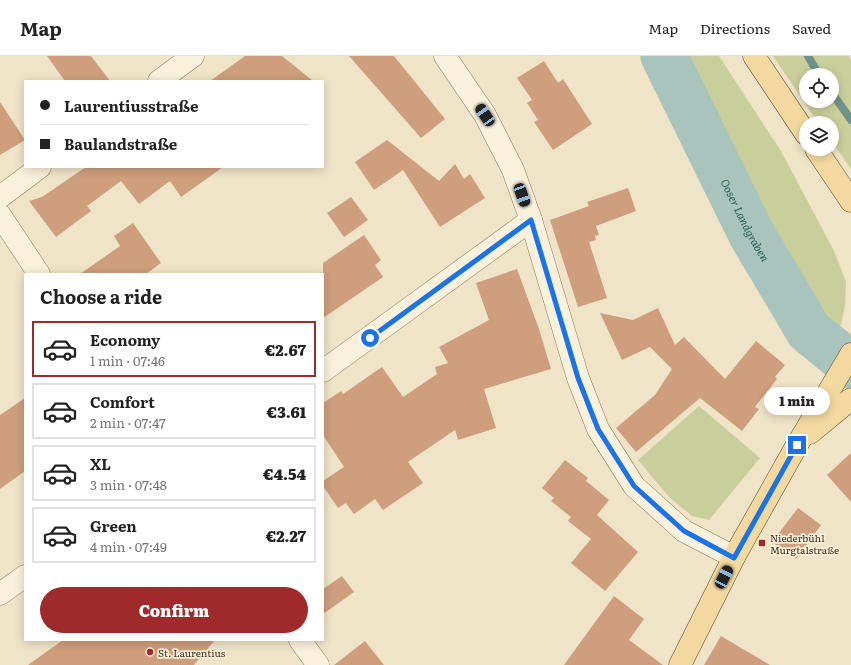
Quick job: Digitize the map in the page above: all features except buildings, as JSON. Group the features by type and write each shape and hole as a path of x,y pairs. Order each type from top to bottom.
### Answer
{"main road":[{"path":"754,56 799,124"},
{"path":"821,156 851,201"},
{"path":"680,665 734,558 797,445 847,360"},
{"path":"797,445 851,399"}],"street":[{"path":"160,80 193,56"},
{"path":"445,56 485,115 513,170 531,220 578,378 598,429 634,486 684,531 734,558"},
{"path":"0,197 39,168"},
{"path":"0,215 38,273"},
{"path":"324,370 531,220"},
{"path":"0,594 24,577"},
{"path":"301,641 318,665"}],"green space":[{"path":"646,56 719,56 781,151 834,251 846,282 845,307 838,336 823,363 776,311"},
{"path":"773,56 849,56 851,60 851,169 839,152 839,116 813,116 808,108 839,108 839,68 799,68 799,95"},
{"path":"699,406 760,458 709,520 692,516 669,497 638,460"}],"waterway":[{"name":"Ooser Landgraben","path":"664,56 752,235 809,331 851,365"},
{"path":"808,56 815,68"},
{"path":"839,103 851,120"}],"place":[{"name":"Niederbühl Murgtalstraße","path":"762,543"},
{"name":"St. Laurentius","path":"150,652"}],"route":[{"path":"370,338 531,220 578,378 598,429 634,486 684,531 734,558 797,445"}]}
